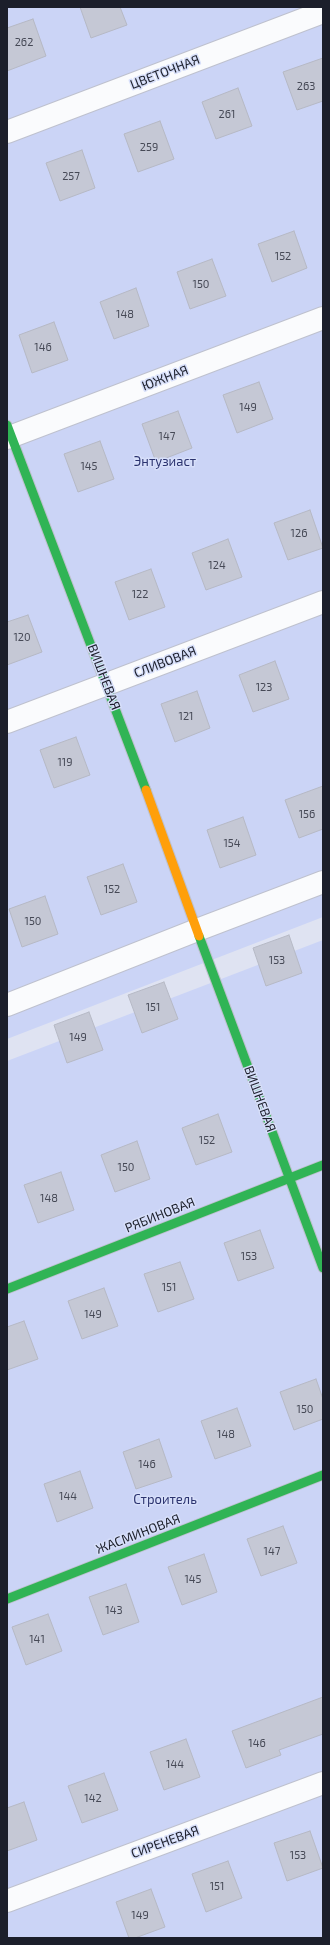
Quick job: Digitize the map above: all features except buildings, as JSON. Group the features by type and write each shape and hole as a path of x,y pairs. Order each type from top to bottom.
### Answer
{"street":[{"name":"ЦВЕТОЧНАЯ","path":"7,132 323,12"},
{"name":"ЮЖНАЯ","path":"8,433 323,318"},
{"name":"ВИШНЕВАЯ","path":"8,433 106,684 323,1268"},
{"name":"СЛИВОВАЯ","path":"7,722 323,602"},
{"path":"7,1005 323,882"},
{"name":"РЯБИНОВАЯ","path":"7,1289 323,1165"},
{"name":"ЖАСМИНОВАЯ","path":"7,1599 323,1475"},
{"name":"СИРЕНЕВАЯ","path":"7,1901 323,1784"}],"green space":[{"name":"Энтузиаст","path":"7,7 323,7 323,917 7,1039"},
{"name":"Строитель","path":"323,940 323,1938 7,1938 7,1061"}],"traffic: fast":[{"path":"7,425 146,790"},
{"path":"199,936 323,1268"},
{"path":"7,1289 323,1165"},
{"path":"7,1599 323,1475"}],"traffic: slow":[{"path":"146,790 199,936"}]}
